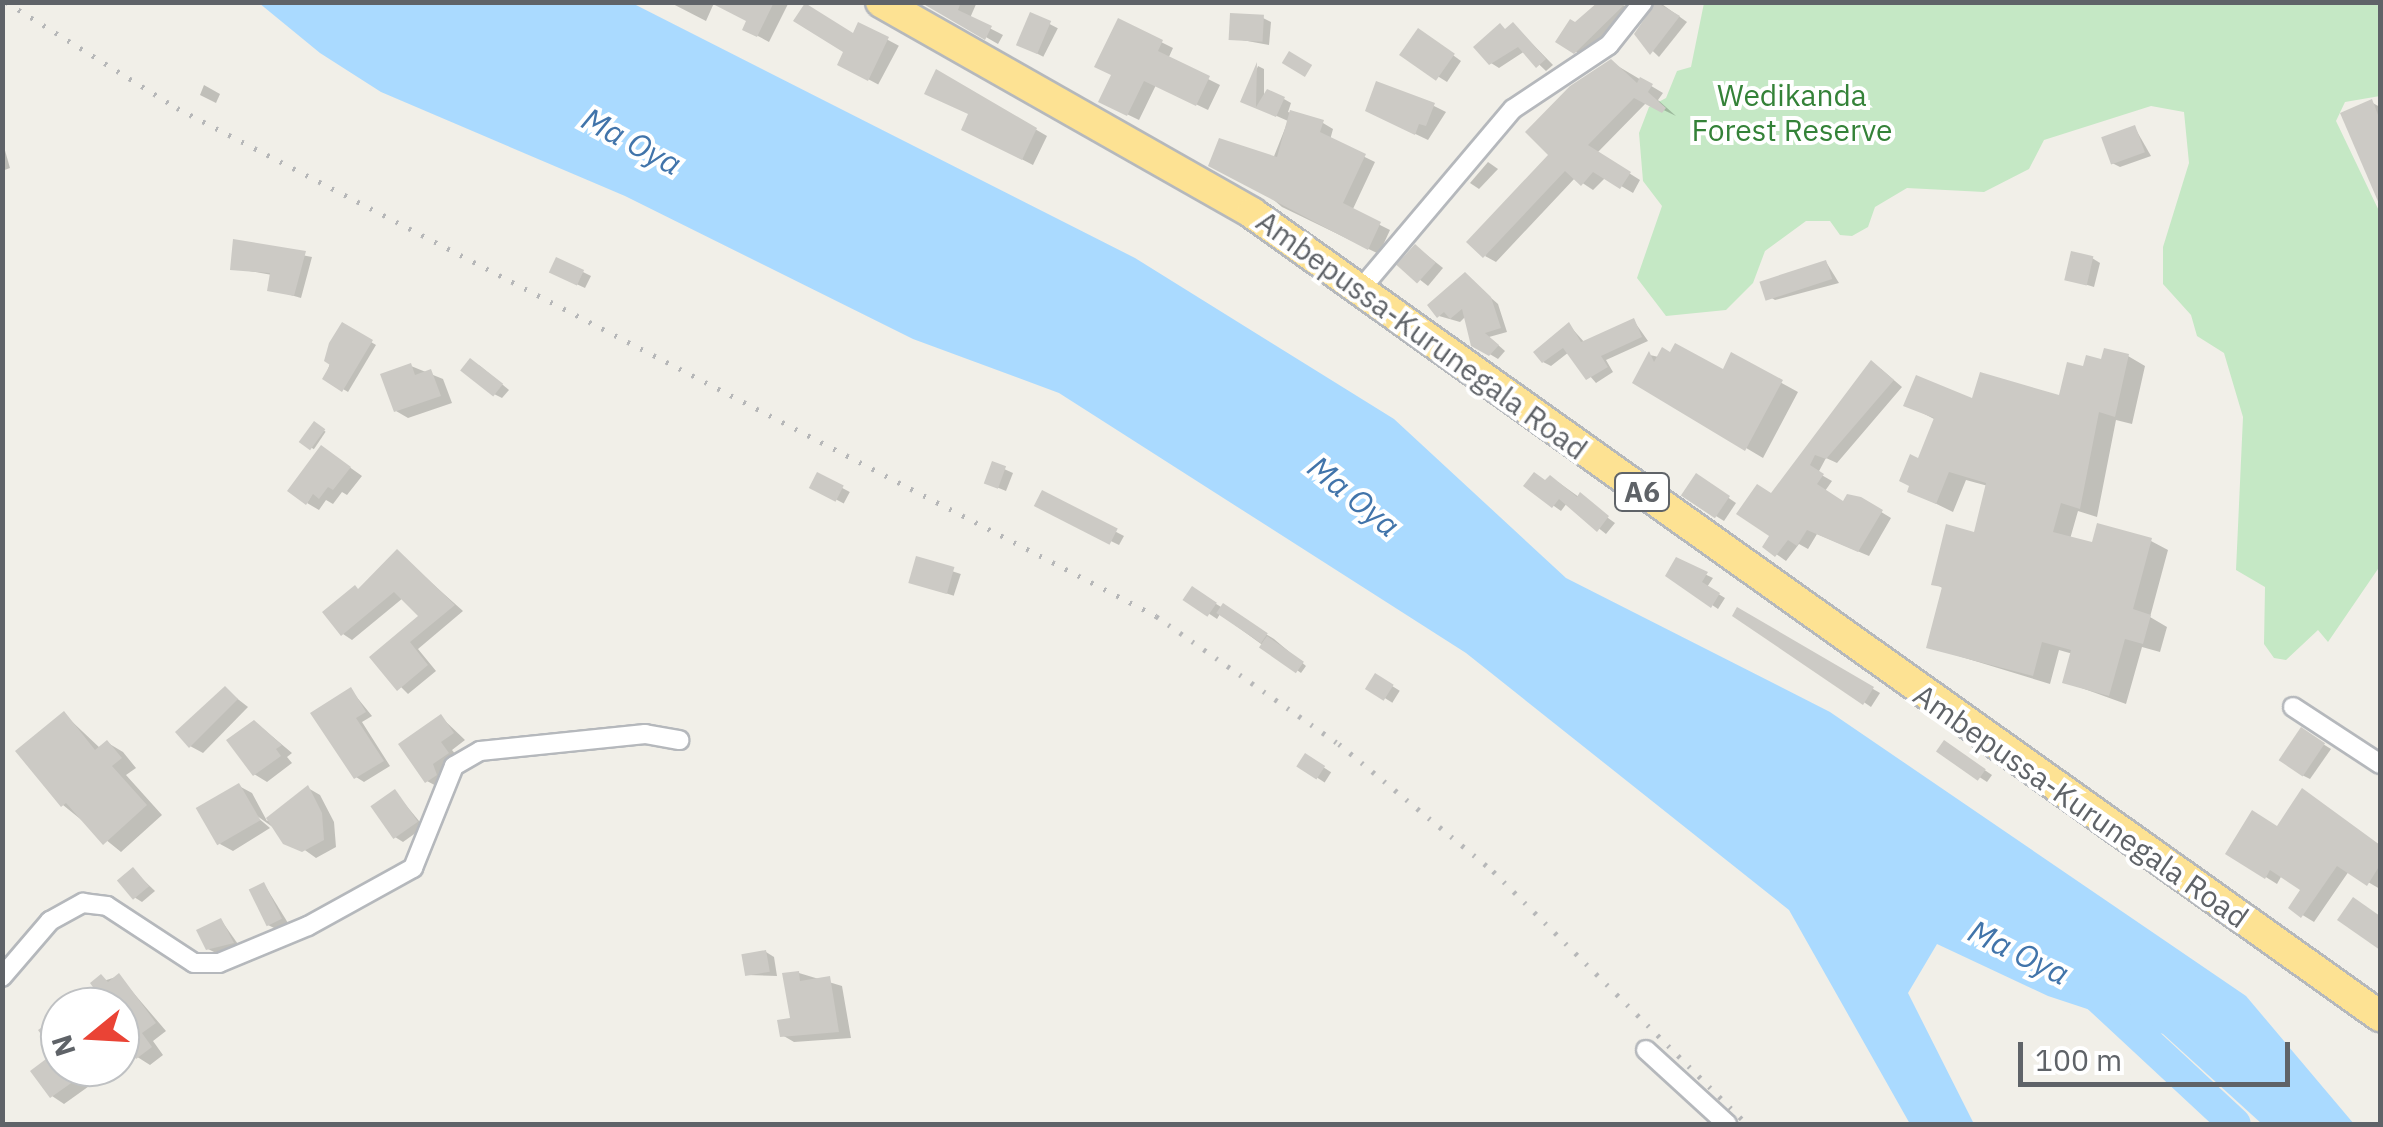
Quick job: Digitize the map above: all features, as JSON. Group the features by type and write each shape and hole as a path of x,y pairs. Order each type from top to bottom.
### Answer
{"highway":[{"name":"Ambepussa-Kurunegala Road","path":"896,6 1252,213 2380,1016"}],"street":[{"path":"1358,291 1512,109 1609,45 1643,2"},
{"path":"2293,707 2380,764"},
{"path":"2,977 50,921 83,903 108,906 194,963 219,962 308,926 413,868 454,766 480,751 645,734 679,740"},
{"path":"1646,1050 1728,1124"}],"green space":[{"name":"Wedikanda Forest Reserve","path":"1704,3 2380,3 2380,96 2345,102 2336,121 2380,213 2380,566 2328,642 2318,630 2286,660 2274,658 2264,644 2265,587 2236,570 2243,417 2224,353 2197,336 2191,315 2163,284 2163,247 2189,163 2184,112 2151,106 2044,140 2029,169 1984,192 1907,188 1875,207 1868,227 1852,236 1840,235 1830,221 1806,221 1765,251 1753,283 1726,310 1666,316 1637,278 1662,206 1643,181 1639,133 1649,107 1666,98 1677,71 1691,67"}],"water":[{"path":"259,3 632,3 1135,258 1394,419 1566,578 1830,712 2246,996 2354,1124 2262,1124 2163,1034 2048,996 1937,944 1908,993 1974,1124 1910,1124 1789,910 1466,653 1059,393 913,339 625,196 381,92 320,53"}],"building":[{"path":"709,2 774,2 757,37 742,30 746,21"},
{"path":"920,2 961,2 958,10 992,26 985,40"},
{"path":"1598,2 1627,2 1574,54 1555,42 1570,19 1575,22"},
{"path":"1656,2 1680,16 1650,55 1634,34"},
{"path":"805,3 853,33 858,22 889,37 868,81 837,65 843,52 793,21"},
{"path":"1030,12 1051,21 1037,54 1016,45"},
{"path":"1230,13 1264,15 1263,42 1229,40"},
{"path":"1118,18 1163,40 1158,51 1210,76 1196,106 1144,81 1127,116 1098,102 1111,75 1094,67"},
{"path":"1513,22 1546,59 1536,68 1518,47 1489,65 1473,47 1500,23 1505,29"},
{"path":"1418,28 1455,54 1436,81 1399,55"},
{"path":"1289,51 1312,65 1305,77 1282,63"},
{"path":"1611,59 1637,83 1640,77 1653,84 1648,92 1666,108 1662,113 1634,98 1588,145 1631,172 1620,189 1593,172 1581,186 1565,171 1483,258 1466,242 1548,155 1525,132 1570,86"},
{"path":"1257,62 1256,107 1267,89 1285,97 1276,117 1240,102"},
{"path":"936,69 1037,128 1022,160 961,130 968,114 924,94"},
{"path":"1376,81 1435,103 1426,126 1419,124 1415,135 1365,111"},
{"path":"2372,99 2380,120 2380,206 2340,113"},
{"path":"1290,110 1324,120 1320,132 1366,154 1343,203 1381,222 1368,250 1208,166 1219,138 1277,157"},
{"path":"2135,125 2145,152 2111,165 2101,137"},
{"path":"233,239 306,251 294,296 267,291 270,273 230,270"},
{"path":"1415,244 1436,263 1417,284 1396,265"},
{"path":"2071,251 2093,256 2087,285 2064,280"},
{"path":"556,257 584,270 577,286 549,272"},
{"path":"1826,260 1832,279 1766,301 1759,282"},
{"path":"1465,272 1491,297 1501,328 1485,333 1499,345 1489,356 1471,346 1462,309 1450,319 1444,312 1437,318 1427,305"},
{"path":"1634,318 1642,337 1601,356 1608,367 1586,380 1563,348 1542,363 1533,352 1569,322 1581,342"},
{"path":"342,322 373,340 342,392 322,379 330,365 324,361 329,343"},
{"path":"1675,343 1723,369 1731,352 1783,380 1745,451 1632,383 1649,351 1654,362 1662,347 1670,352"},
{"path":"2104,348 2129,354 2115,417 2099,412 2080,509 2061,503 2053,532 2092,542 2097,523 2152,538 2133,609 2151,615 2143,644 2125,639 2109,696 2062,683 2071,650 2042,642 2033,676 1926,648 1942,587 1931,585 1946,524 1974,532 1986,483 1949,472 1936,504 1907,492 1909,486 1899,481 1910,454 1918,458 1934,418 1903,406 1916,375 1972,398 1980,372 2059,395 2067,362 2083,366 2086,355 2101,359"},
{"path":"470,358 503,384 493,396 460,371"},
{"path":"1871,360 1894,380 1826,459 1815,455 1810,465 1824,474 1817,484 1843,501 1847,494 1861,497 1883,510 1858,552 1807,530 1797,546 1788,540 1775,557 1762,547 1769,536 1736,514 1757,484 1771,493"},
{"path":"411,363 415,375 431,369 441,396 394,412 380,374"},
{"path":"314,421 325,429 310,450 299,442"},
{"path":"321,445 351,467 333,490 328,487 319,499 313,494 306,505 287,491"},
{"path":"992,461 1006,466 998,489 984,484"},
{"path":"817,472 844,486 836,502 809,488"},
{"path":"1534,472 1545,480 1550,475 1577,497 1580,492 1609,516 1597,532 1559,499 1552,508 1523,486"},
{"path":"1696,473 1730,496 1715,518 1681,495"},
{"path":"1042,490 1118,529 1110,545 1034,506"},
{"path":"397,549 455,605 410,642 428,665 397,691 369,657 418,616 394,592 341,636 322,612 355,585 358,589"},
{"path":"916,556 954,567 947,594 908,583"},
{"path":"1676,557 1708,572 1702,582 1720,593 1711,608 1665,576"},
{"path":"1192,586 1217,603 1207,617 1182,600"},
{"path":"1223,603 1268,633 1261,643 1216,613"},
{"path":"1737,607 1874,687 1863,705 1732,616"},
{"path":"1267,636 1304,662 1296,673 1259,647"},
{"path":"1375,673 1394,685 1384,701 1365,689"},
{"path":"225,686 238,699 189,748 175,732"},
{"path":"351,687 366,712 356,718 384,761 354,779 310,713"},
{"path":"64,711 95,750 107,740 122,758 112,766 147,805 103,845 66,803 61,807 15,751"},
{"path":"441,714 454,733 441,742 449,753 433,764 437,775 425,783 398,744"},
{"path":"254,720 282,745 276,749 281,756 253,776 226,740"},
{"path":"2301,727 2325,743 2303,776 2279,760"},
{"path":"1944,740 1986,769 1978,781 1936,751"},
{"path":"1305,753 1325,766 1316,779 1296,766"},
{"path":"239,783 260,820 217,845 196,808"},
{"path":"308,785 322,813 324,840 302,852 283,844 266,818"},
{"path":"2302,788 2380,845 2380,865 2367,886 2337,866 2301,918 2288,908 2300,890 2270,870 2265,879 2225,854 2252,810 2277,826"},
{"path":"395,789 418,822 393,839 370,806"},
{"path":"133,867 149,886 133,900 117,880"},
{"path":"264,882 282,919 267,926 249,889"},
{"path":"2353,897 2380,916 2380,950 2337,920"},
{"path":"221,918 234,943 206,950 196,930"},
{"path":"766,950 770,972 745,976 741,954"},
{"path":"799,971 800,981 830,976 839,1032 780,1037 777,1020 790,1018 782,973"},
{"path":"119,973 129,987 93,987 90,983 101,974 108,982"},
{"path":"140,1001 156,1023 142,1033 152,1047 140,1056"},
{"path":"40,1064 40,1084 30,1071"},
{"path":"42,1087 66,1087 50,1098"}],"waterway":[{"name":"Ma Oya","path":"2094,993 2235,1124"}],"railway":[{"path":"6,2 177,108 1156,616 1339,744 1493,871 1747,1124"}]}
